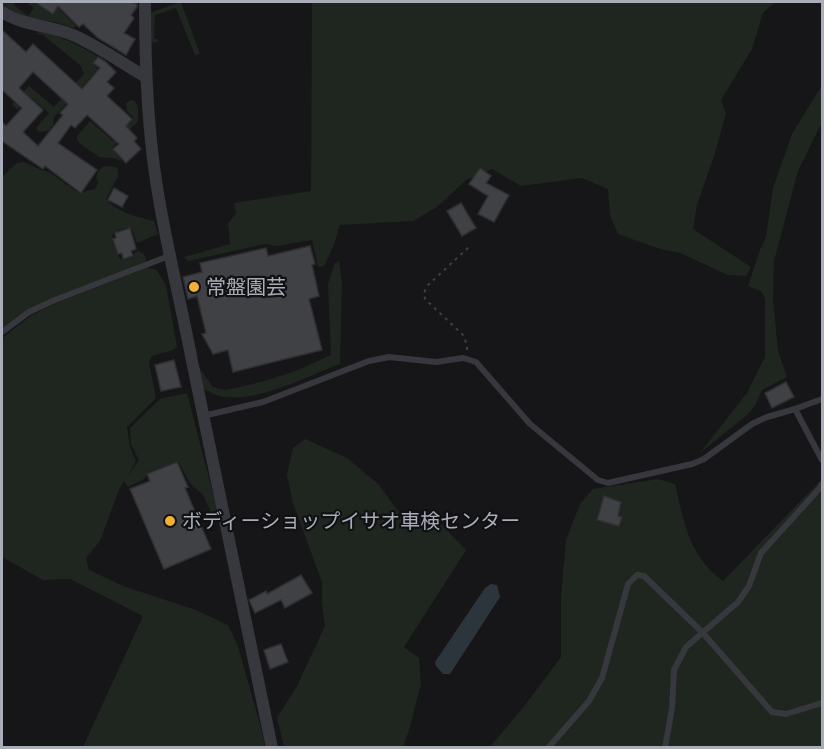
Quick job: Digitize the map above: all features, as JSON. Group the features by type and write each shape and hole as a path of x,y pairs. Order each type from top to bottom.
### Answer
{"street":[{"path":"145,2 148,110 169,256 185,323 272,747"},
{"path":"2,12 15,19 74,35 146,77"}],"lane":[{"path":"2,332 29,312 54,300 169,256"},
{"path":"203,416 263,402 369,361 389,357 436,362 466,358 476,362 530,424 598,480 608,483 692,464 704,459 752,424 822,399"},
{"path":"795,409 822,460"},
{"path":"665,747 672,708 674,670 686,647 738,602 749,586 761,553 822,483"},
{"path":"548,747 589,701 602,678 628,584 637,575 644,576 702,632 772,712 786,714 822,703"}],"path":[{"path":"466,358 467,345 463,334 425,299 424,292 427,286 470,246"}],"shaded area":[{"path":"3,2 16,2 14,5 28,16 34,8 26,2 52,2 76,26 74,28 21,16 2,5"},
{"path":"181,2 200,54 195,55 176,8 155,15 154,38 158,42 149,43 150,13"},
{"path":"312,2 775,2 763,13 752,49 721,100 726,114 697,205 693,229 751,267 746,276 728,275 680,253 660,249 618,234 610,215 608,189 582,178 521,186 492,169 466,180 437,207 413,221 340,225 324,266 318,267 312,240 277,246 265,244 188,261 184,257 230,244 228,224 236,213 234,203 311,191"},
{"path":"40,31 70,41 97,56 92,63 98,69 54,117 53,125 48,131 39,132 36,128 49,113 32,98 29,98 17,110 12,104 29,86 54,107 84,74 81,66 42,34 37,34"},
{"path":"822,85 822,122 798,171 774,261 773,300 778,351 787,377 762,390 755,406 746,416 700,453 747,393 765,357 765,299 761,291 748,286 766,237 773,188 792,134"},
{"path":"131,100 137,105 138,121 112,148 122,161 99,157 77,140 77,136 90,121 113,141 133,119 127,111 126,103"},
{"path":"24,162 49,172 79,193 95,189 98,183 96,177 104,166 116,167 118,176 106,199 122,211 154,221 158,234 137,243 132,229 129,228 124,228 112,235 118,256 122,260 134,257 134,253 139,251 144,254 147,262 27,310 2,328 2,177 17,163"},
{"path":"339,261 342,283 340,364 281,388 249,396 220,396 203,389 198,366 213,387 226,390 293,372 331,355 328,284 335,263"},
{"path":"147,268 156,269 166,285 177,347 152,356 149,362 156,398 127,427 130,447 136,461 127,477 139,460 131,444 130,428 160,399 187,393 220,521 216,523 203,495 190,483 178,461 148,472 144,479 128,487 124,481 100,541 86,558 89,570 123,586 196,610 228,625 238,646 265,747 83,747 143,616 70,579 43,580 2,557 2,338 32,315 59,302"},
{"path":"305,439 347,458 378,484 410,527 431,514 466,550 404,647 419,658 421,684 403,747 284,747 277,718 297,686 325,626 322,582 293,503 287,475 293,448"},
{"path":"658,479 675,484 685,525 695,550 702,561 723,581 822,479 822,747 489,748 561,657 561,596 566,540 580,504 593,489"},
{"path":"491,584 497,585 500,597 450,674 443,674 435,662 485,588"}],"building":[{"path":"35,2 132,2 137,4 137,7 131,15 134,18 124,33 135,39 126,55 98,38 83,24 79,27 58,6 53,14"},
{"path":"2,30 26,52 33,44 82,89 100,68 93,63 98,57 116,72 107,82 114,88 107,96 132,119 126,126 137,138 134,141 141,149 126,163 113,149 119,144 87,115 75,128 71,125 58,143 97,170 81,193 45,166 43,169 2,141 2,122 6,126 22,108 2,90","holes":["33,72 68,104 60,113 63,115 38,146 23,132 43,110 19,88"]},
{"path":"480,168 491,176 486,183 509,195 494,222 478,214 488,196 469,184"},
{"path":"114,188 128,196 122,207 108,200"},
{"path":"461,203 476,228 462,236 447,211"},
{"path":"130,228 136,249 131,251 133,256 123,259 122,253 118,254 113,239 116,238 115,233"},
{"path":"310,246 319,296 309,299 322,350 233,372 228,350 213,354 202,334 206,333 197,296 188,299 183,277 202,272 200,263 266,248 268,256"},
{"path":"174,360 181,387 161,391 155,365"},
{"path":"786,382 794,397 772,408 765,393"},
{"path":"177,462 188,487 185,488 211,549 164,569 130,489 150,481 147,474"},
{"path":"604,496 621,502 618,516 622,517 619,526 597,520"},
{"path":"301,575 312,593 285,608 281,600 255,613 249,600 266,591 267,594"},
{"path":"281,644 288,662 270,669 264,650"}],"place":[{"name":"常盤園芸","path":"194,287"},
{"name":"ボディーショップイサオ車検センター","path":"170,521"}]}
